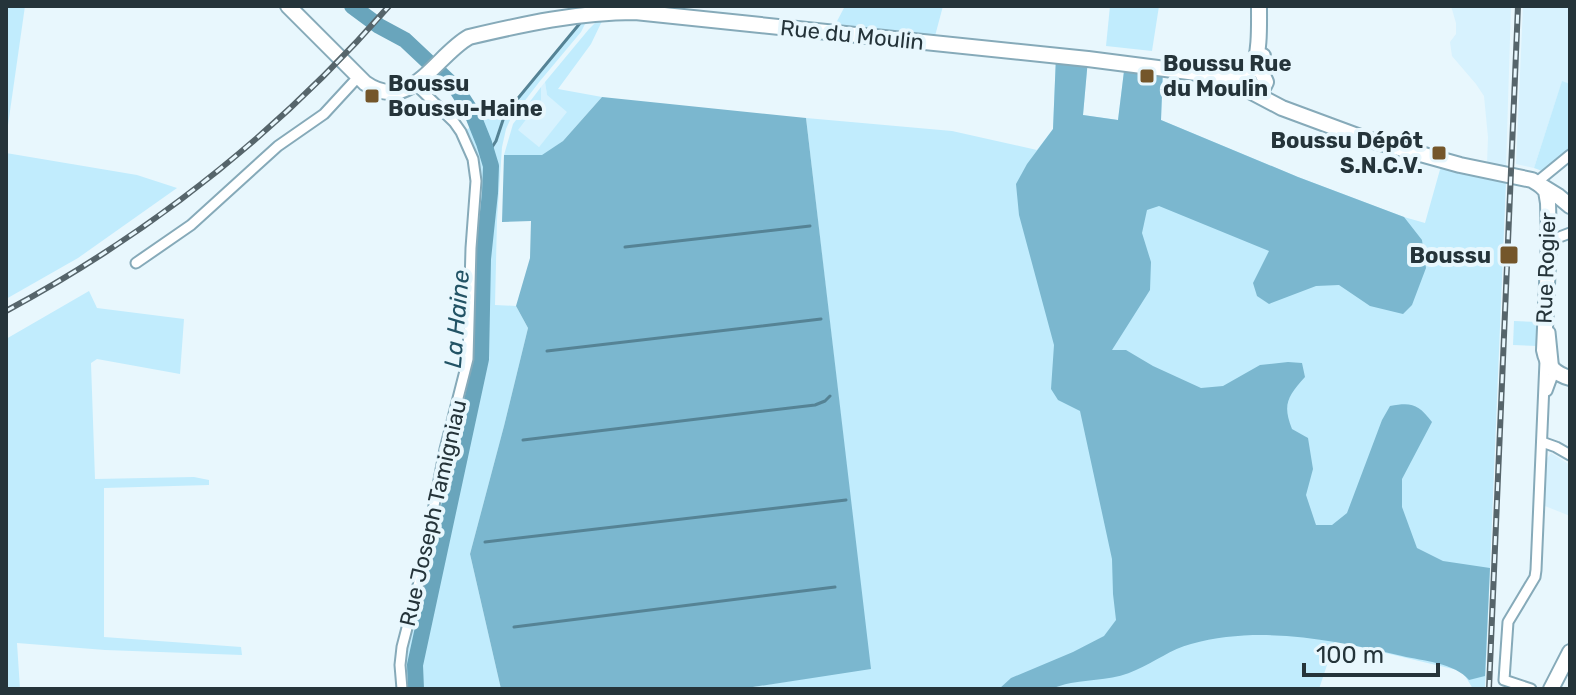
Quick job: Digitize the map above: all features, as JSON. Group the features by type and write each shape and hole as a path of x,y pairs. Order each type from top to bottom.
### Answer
{"street":[{"path":"288,6 372,87 383,91 402,90 421,81"},
{"path":"1254,81 1259,6"},
{"name":"Rue du Moulin","path":"421,81 469,37 540,21 598,13 635,12 1088,59 1212,75 1237,87 1254,81 1301,114 1363,138 1460,165 1526,178 1537,182 1570,206"},
{"path":"136,263 191,225 268,155 324,114 359,76"},
{"name":"Rue Joseph Tamigniau","path":"402,689 402,647 420,578 445,449 466,374 476,181 473,159 461,132 421,81"},
{"path":"1537,182 1570,155"},
{"name":"Rue Rogier","path":"1537,182 1548,196 1545,357"},
{"path":"1549,241 1570,233"},
{"path":"1545,316 1560,376"},
{"path":"1545,357 1560,376"},
{"path":"1531,689 1504,680 1508,622 1535,577 1536,570 1545,357"},
{"path":"1545,394 1560,376"},
{"path":"1542,442 1570,455"},
{"path":"1551,689 1570,652"}],"shaded area":[{"path":"6,6 25,6 6,139"},
{"path":"845,6 943,6 935,36 835,25"},
{"path":"1110,6 1159,6 1152,51 1106,46"},
{"path":"1451,6 1511,6 1506,167 1487,164 1484,96 1452,56 1450,42 1456,34 1456,23"},
{"path":"1523,6 1570,6 1570,84 1562,82 1534,168 1516,164"},
{"path":"584,19 587,20 581,32 510,120 502,147 495,305 516,306 528,328 470,554 501,689 405,689 405,648 444,466 469,372 478,189 464,131 513,103"},
{"path":"603,19 591,44 558,89 602,97 563,141 542,156 504,155 513,124 541,87 541,100 518,130 539,147 567,112 547,95 545,82 589,29"},
{"path":"1056,56 1088,59 1083,115 1118,120 1125,63 1163,68 1161,120 1298,177 1425,223 1441,166 1506,182 1485,689 1473,689 1464,674 1457,670 1335,641 1319,689 740,689 870,668 806,118 952,131 1037,150 1053,129"},
{"path":"1056,56 1088,59 1083,115 1118,120 1125,63 1163,68 1161,120 1404,217 1422,240 1426,268 1412,305 1403,314 1370,306 1339,285 1316,286 1269,304 1257,296 1253,283 1269,251 1159,206 1147,210 1142,233 1151,262 1150,290 1112,350 1126,350 1201,388 1223,386 1260,365 1302,363 1305,377 1288,401 1287,413 1292,429 1308,438 1313,469 1306,495 1316,525 1332,525 1347,513 1390,406 1404,404 1423,411 1432,422 1402,479 1402,507 1417,548 1443,561 1490,568 1485,676 1469,680 1456,670 1438,664 1323,640 1270,635 1217,638 1184,646 1136,670 1112,677 1048,689 999,689 1011,678 1104,636 1116,620 1112,559 1080,411 1058,400 1051,389 1054,345 1019,215 1016,184 1053,129"},
{"path":"1562,81 1570,84 1570,151 1545,172 1534,168"},
{"path":"545,82 547,95 568,112 539,147 517,130 541,100 541,87"},
{"path":"602,97 806,118 871,669 740,689 501,689 470,554 528,328 516,306 530,258 531,221 502,222 504,155 542,155 563,141"},
{"path":"6,153 137,175 177,188 78,258 6,299"},
{"path":"89,291 97,308 184,319 180,374 97,359 91,363 95,479 194,477 209,480 209,485 104,488 104,637 241,647 242,655 17,643 20,689 6,689 6,339"},
{"path":"1514,321 1539,322 1537,346 1513,345"},
{"path":"1551,453 1570,465 1570,516 1545,506 1546,460"}],"waterway":[{"name":"La Haine","path":"352,6 405,40 456,88 472,113 491,166 483,259 481,359 415,665 416,689"},
{"path":"487,155 496,141 505,114 581,22"},
{"path":"625,247 810,226"},
{"path":"547,351 821,319"},
{"path":"523,440 815,405 830,396"},
{"path":"485,542 846,500"},
{"path":"514,627 835,587"}],"railway":[{"path":"6,311 112,248 211,176 304,95 389,6"},
{"path":"1489,689 1518,6"}],"place":[{"name":"Boussu Rue du Moulin","path":"1147,76"},
{"name":"Boussu Boussu-Haine","path":"372,96"},
{"name":"Boussu Dépôt S.N.C.V.","path":"1439,153"},
{"name":"Boussu","path":"1509,255"}]}
